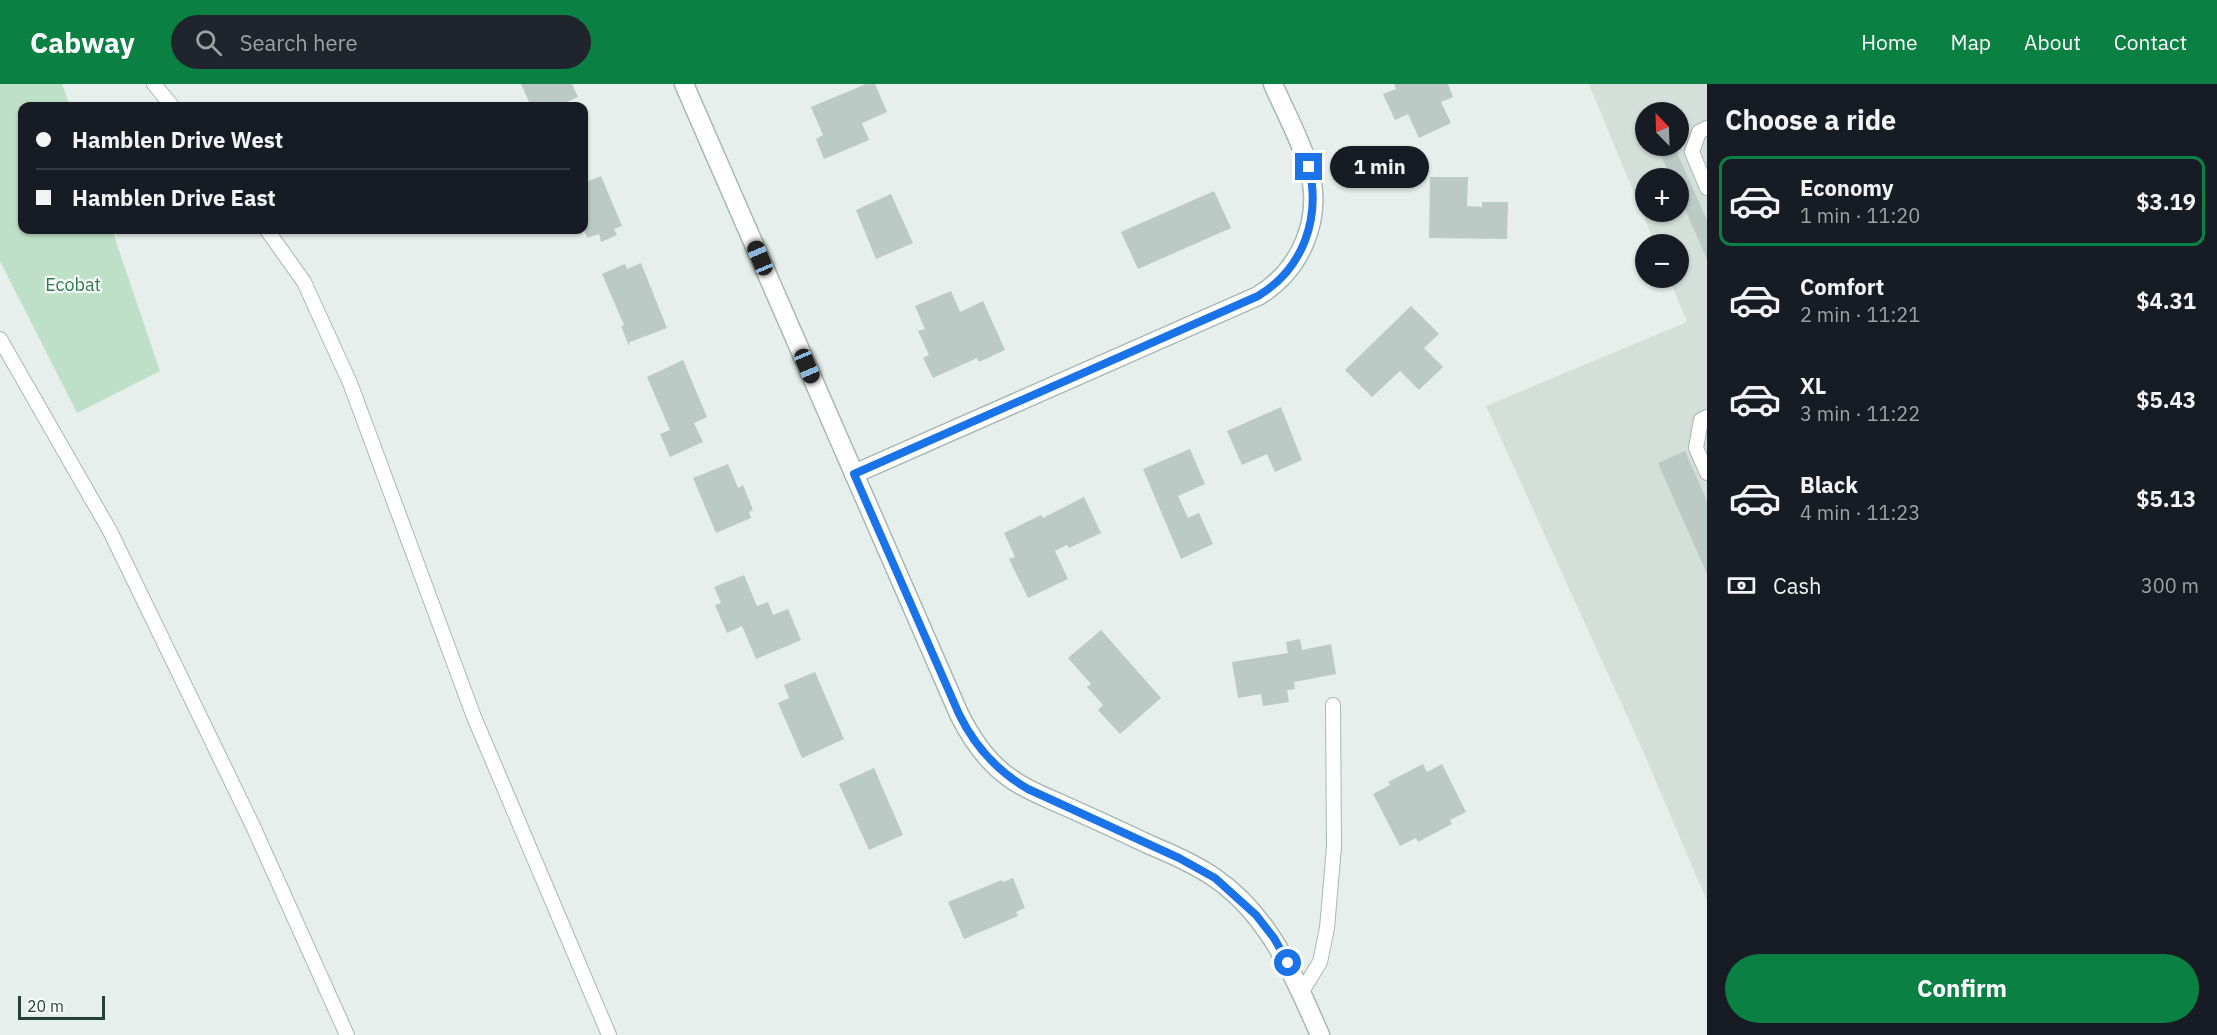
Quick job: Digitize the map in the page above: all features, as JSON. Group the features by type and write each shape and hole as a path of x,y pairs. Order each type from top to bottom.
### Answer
{"street":[{"path":"684,84 970,735 1009,778 1028,789 1179,858 1215,878 1247,905 1266,928 1288,963 1320,1035"},
{"path":"854,474 1258,296 1280,280 1296,260 1308,236 1312,223 1313,194 1309,167 1273,84"}],"lane":[{"path":"154,84 169,102"},
{"path":"1707,128 1699,132 1692,152 1707,188"},
{"path":"270,234 304,282 350,383 474,717 609,1035"},
{"path":"0,339 110,531 252,824 347,1035"},
{"path":"1707,417 1701,420 1696,448 1707,473"},
{"path":"1301,993 1320,962 1329,918 1334,847 1333,705"}],"shaded area":[{"path":"1589,84 1707,84 1707,901 1639,742 1486,406 1687,322 1673,288 1689,288 1689,234 1651,234 1646,222 1689,222 1689,168 1635,168 1635,196"}],"green space":[{"name":"Ecobat","path":"0,84 62,84 69,102 18,102 18,234 113,234 160,371 77,413 0,261"}],"building":[{"path":"521,84 572,84 578,97 567,102 529,102"},
{"path":"866,84 875,84 887,112 862,123 869,140 824,159 816,139 823,135 811,107"},
{"path":"1394,84 1448,84 1453,97 1441,102 1451,123 1419,138 1408,114 1395,120 1383,94 1396,89"},
{"path":"1661,156 1678,156 1684,168 1667,168"},
{"path":"601,176 622,226 614,229 617,235 601,242 599,234 587,238 586,234 588,234 588,181"},
{"path":"1430,177 1468,177 1467,206 1482,207 1482,202 1508,202 1507,239 1429,238"},
{"path":"1689,180 1707,220 1707,259 1689,219"},
{"path":"1214,191 1231,228 1138,269 1121,232"},
{"path":"891,194 913,243 876,259 856,210"},
{"path":"641,263 667,328 630,342 630,340 629,346 621,326 624,325 602,274 625,264 627,269"},
{"path":"951,291 960,312 983,301 1005,350 979,362 977,358 933,378 923,358 929,355 918,331 925,329 915,306"},
{"path":"1411,306 1439,334 1424,348 1443,367 1419,390 1400,371 1372,397 1345,370"},
{"path":"683,360 707,417 694,423 703,442 670,457 660,434 670,430 647,377"},
{"path":"1281,407 1302,460 1275,472 1267,454 1242,465 1227,431"},
{"path":"1190,449 1205,484 1178,496 1188,518 1199,513 1213,544 1181,559 1143,469"},
{"path":"1685,451 1707,501 1707,574 1658,463"},
{"path":"728,464 738,488 743,485 753,510 749,512 751,518 716,533 693,478"},
{"path":"1084,497 1101,533 1069,548 1067,545 1055,551 1068,579 1028,598 1009,559 1015,557 1004,533 1041,515 1043,518"},
{"path":"744,575 757,606 768,602 773,615 788,609 801,640 756,659 742,626 727,633 715,605 721,603 714,587"},
{"path":"1101,630 1161,698 1120,734 1098,710 1103,705 1087,687 1091,684 1068,658"},
{"path":"1300,639 1302,650 1331,644 1336,674 1294,682 1295,689 1287,690 1289,702 1263,706 1261,694 1238,698 1232,662 1288,653 1286,642"},
{"path":"815,672 844,739 802,758 778,703 789,698 784,685"},
{"path":"1423,764 1427,772 1442,764 1466,812 1450,820 1452,824 1418,842 1416,838 1400,846 1373,794 1390,785 1388,782"},
{"path":"874,768 903,835 869,850 839,784"},
{"path":"1013,878 1025,908 1016,912 1018,916 964,939 948,902 1002,880 1003,882"}],"route":[{"path":"1288,963 1274,938 1256,915 1215,878 1192,864 1028,789 1009,778 984,753 970,735 959,714 854,474 1258,296 1269,289 1280,280 1296,260 1308,236 1313,208 1309,167"}]}
